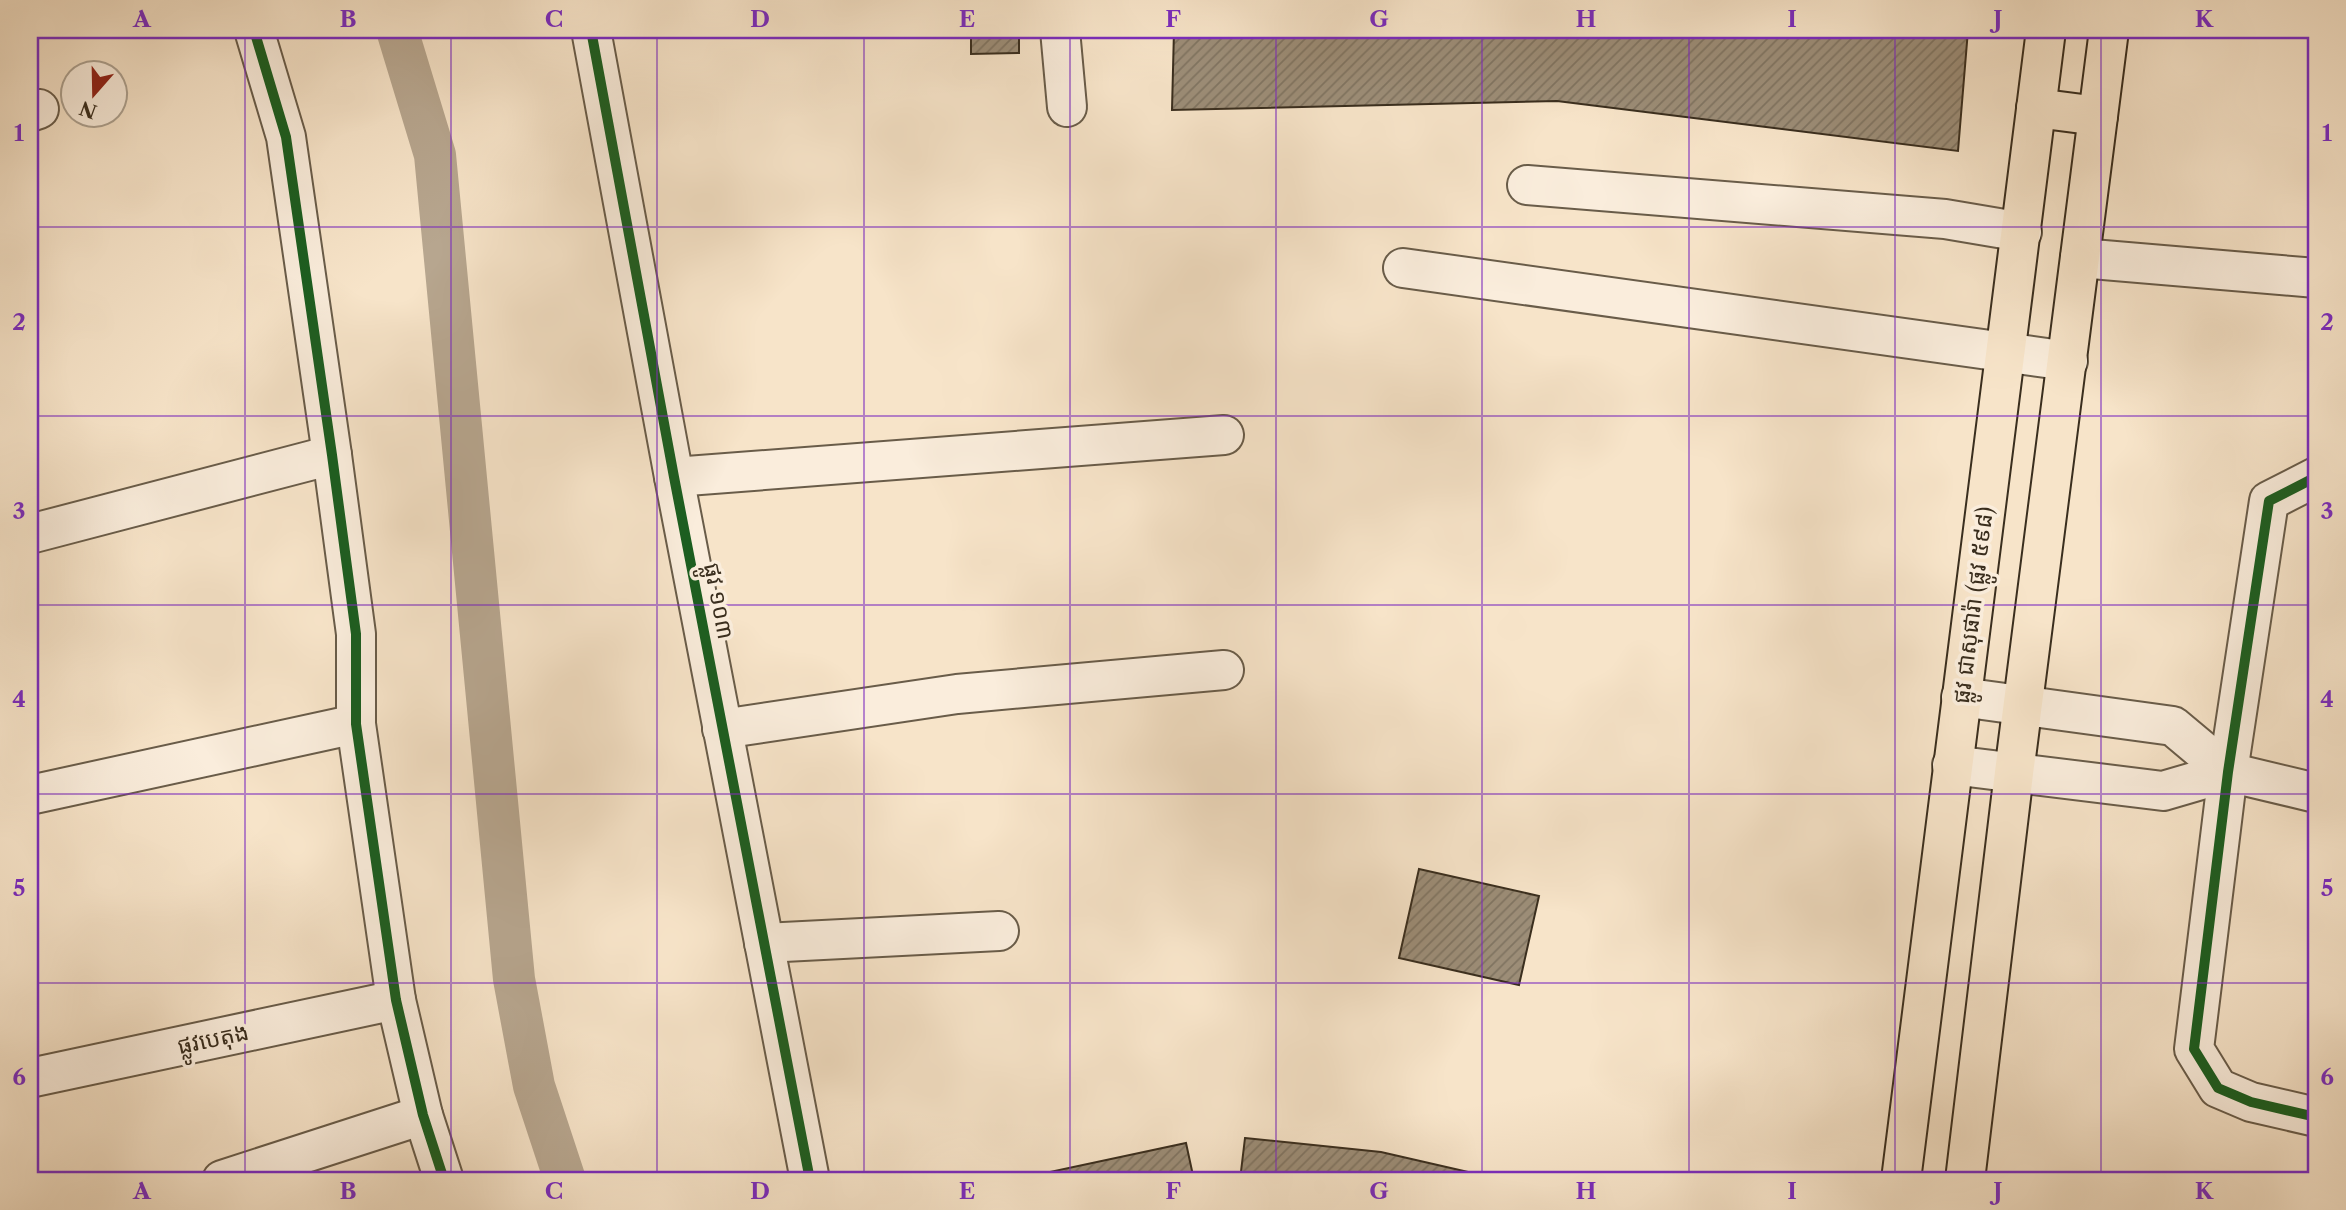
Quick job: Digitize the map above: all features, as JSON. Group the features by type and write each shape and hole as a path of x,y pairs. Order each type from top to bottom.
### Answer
{"main road":[{"name":"ផ្លូវ ជាសុផារ៉ា (ផ្លូវ ៥៩៨)","path":"1901,1180 2046,30"},
{"path":"1965,1180 2109,30"},
{"path":"2036,108 2098,116"}],"street":[{"path":"254,30 286,137 356,634 356,723 396,1000 423,1115 444,1180"},
{"name":"ផ្លូវ ១០៣","path":"590,30 810,1180"},
{"path":"1060,30 1067,107"},
{"path":"1527,185 1945,219 2022,232"},
{"path":"2080,258 2316,278"},
{"path":"1403,268 2068,360"},
{"path":"674,477 1224,435"},
{"path":"30,534 332,455"},
{"path":"2316,477 2269,501 2228,772 2194,1049 2218,1088 2251,1102 2316,1117"},
{"path":"722,729 957,694 1224,670"},
{"path":"1961,698 2173,726 2228,772 2316,793"},
{"path":"30,795 356,723"},
{"path":"1952,765 2163,791 2228,772"},
{"path":"764,943 999,930"},
{"name":"ផ្លូវបេតុង","path":"30,1078 396,1000"},
{"path":"222,1180 423,1115"}],"building":[{"path":"971,30 1019,30 1019,53 971,54"},
{"path":"1174,30 1968,30 1958,151 1557,101 1172,110"},
{"path":"1419,869 1539,896 1519,985 1399,958"},
{"path":"1245,1138 1381,1152 1503,1180 1240,1180"},
{"path":"1186,1143 1194,1180 1012,1180"}],"waterway":[{"path":"397,30 435,155 514,979 534,1086 565,1180"}],"cycle path":[{"path":"254,30 286,137 356,634 356,724 396,1000 423,1115 444,1180"},
{"path":"591,30 810,1180"},
{"path":"2316,477 2269,501 2228,772 2194,1049 2218,1088 2251,1102 2316,1117"}]}
